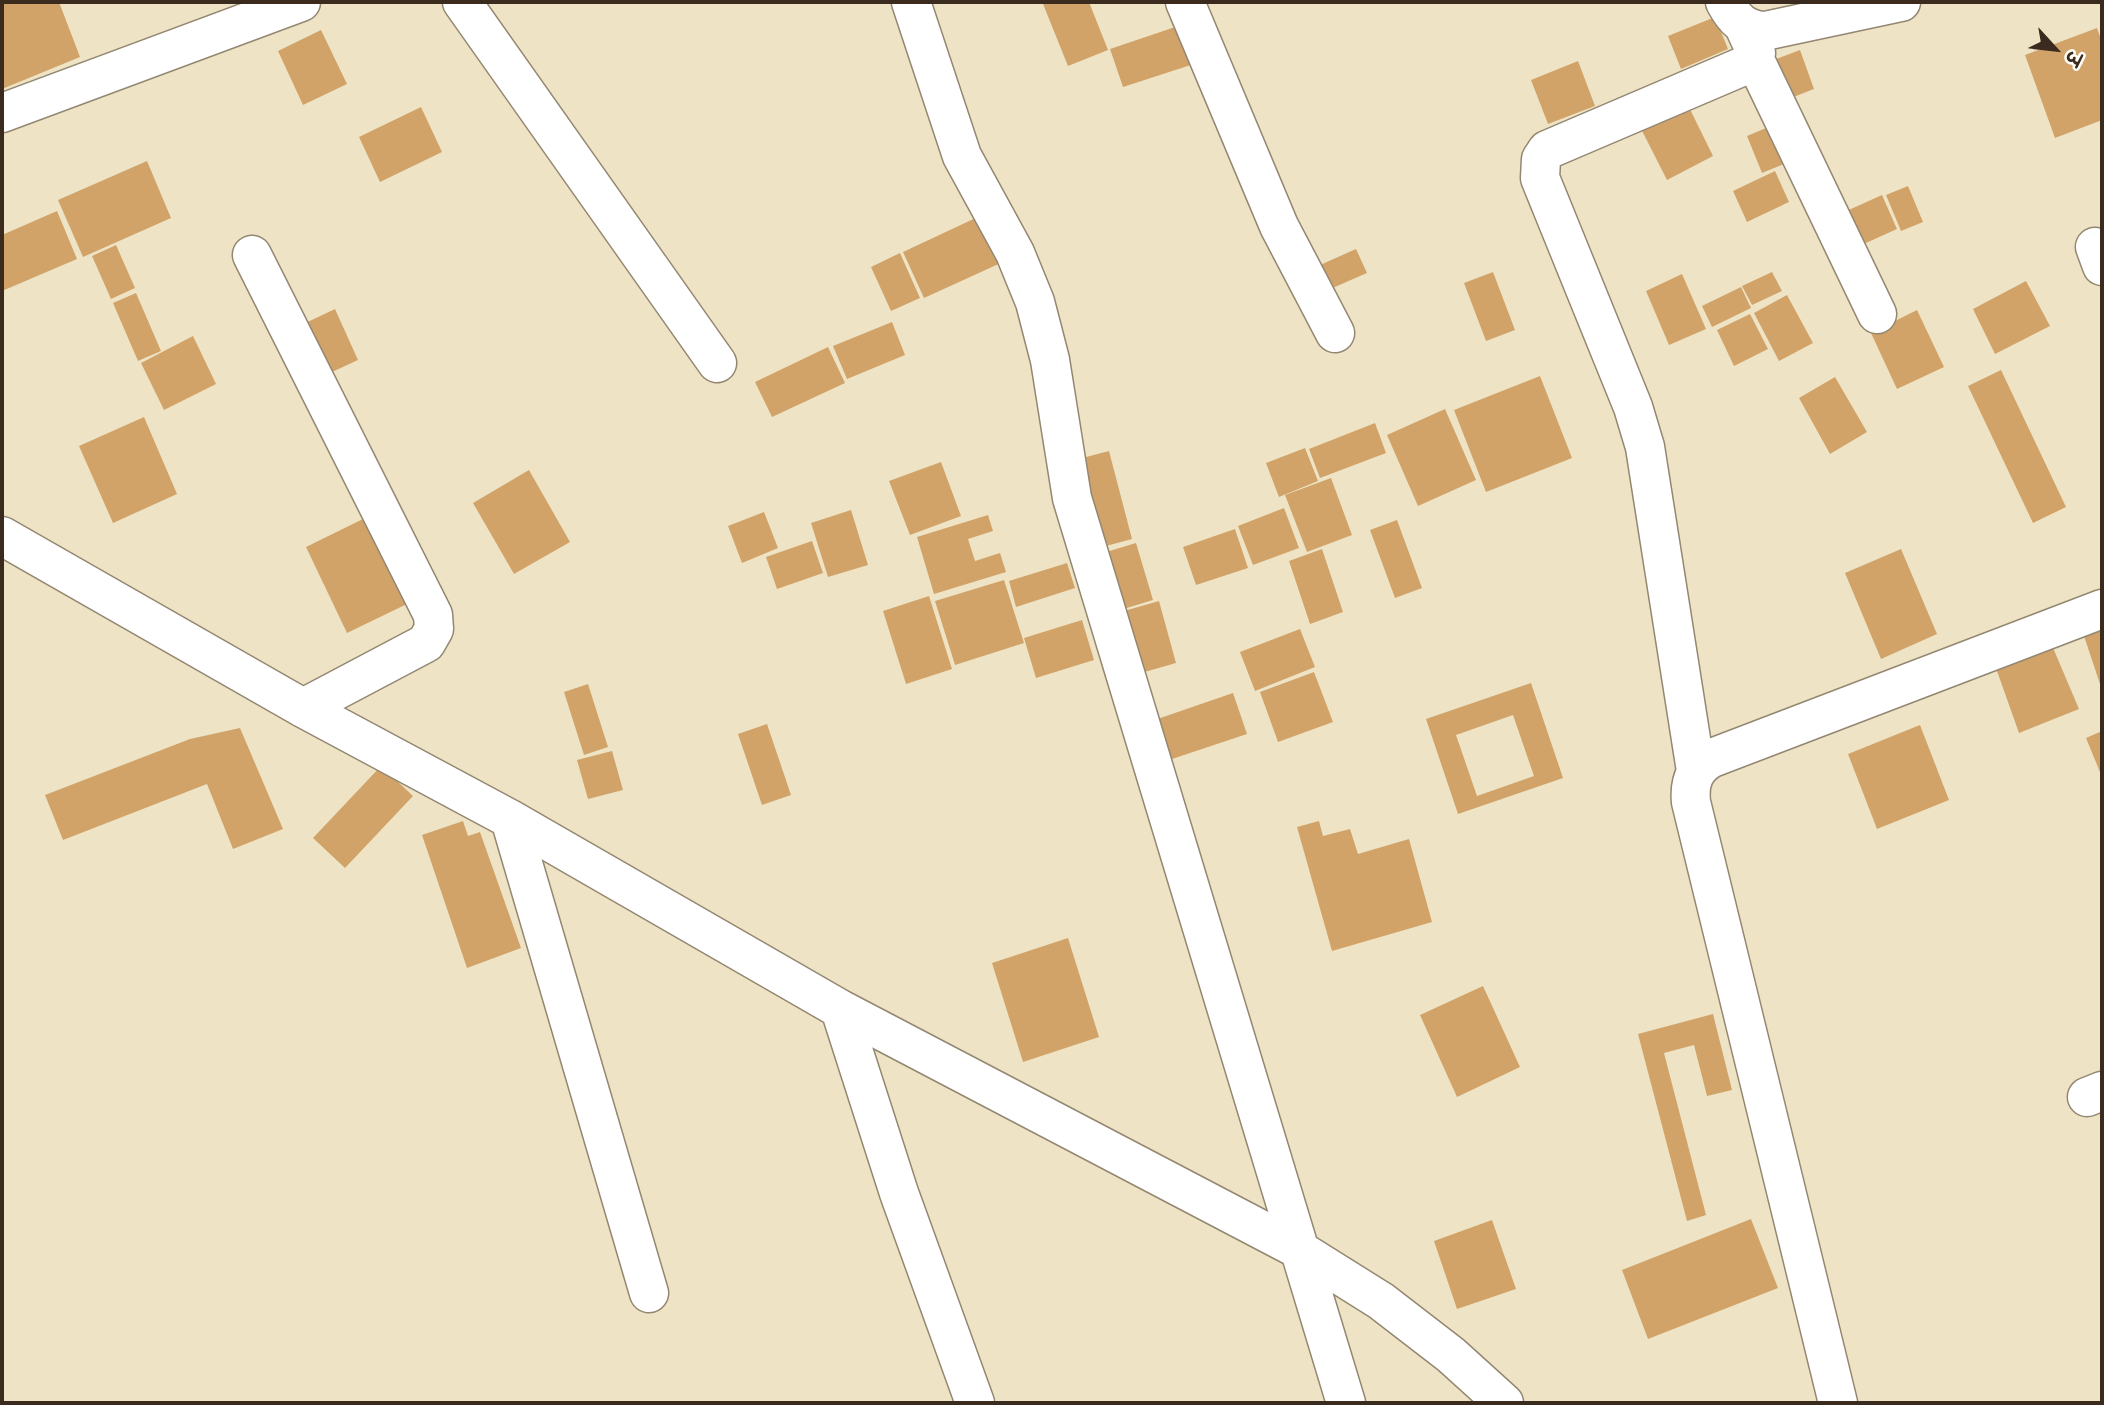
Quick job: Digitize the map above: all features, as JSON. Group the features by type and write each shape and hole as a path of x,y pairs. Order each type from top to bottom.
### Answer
{"street":[{"path":"2,113 301,2"},
{"path":"462,2 717,363"},
{"path":"911,2 962,156 1015,253 1035,302 1050,360 1072,498 1346,1403"},
{"path":"1185,2 1279,226 1335,333"},
{"path":"1838,1403 1691,802 1690,788 1696,771 1645,447 1633,407 1540,178 1540,168 1547,150 1741,30 1775,30 1901,2"},
{"path":"1741,30 1877,314"},
{"path":"251,255 433,615 434,629 426,643 303,708"},
{"path":"2,536 303,708 510,819 840,1009 1298,1250 1381,1301 1451,1355 1504,1403"},
{"path":"1696,771 1712,758 2102,609"},
{"path":"510,819 649,1293"},
{"path":"840,1009 899,1193 975,1403"}],"building":[{"path":"2,2 59,2 80,57 2,89"},
{"path":"1089,2 1108,50 1068,66 1043,4"},
{"path":"1715,17 1728,49 1681,69 1668,36"},
{"path":"1184,24 1197,63 1123,87 1110,49"},
{"path":"2097,28 2102,42 2102,120 2055,138 2025,55"},
{"path":"321,30 347,84 303,105 278,51"},
{"path":"1800,50 1814,89 1778,103 1763,64"},
{"path":"1578,61 1595,106 1548,124 1531,80"},
{"path":"1683,95 1713,156 1667,180 1636,119"},
{"path":"421,107 442,152 380,182 359,137"},
{"path":"1785,120 1801,157 1762,173 1747,136"},
{"path":"147,161 171,218 83,257 58,200"},
{"path":"1775,171 1789,202 1747,222 1733,191"},
{"path":"1908,186 1923,222 1901,231 1886,195"},
{"path":"1882,195 1897,229 1857,247 1842,213"},
{"path":"57,211 77,259 2,291 2,235"},
{"path":"982,215 1003,262 924,298 903,252"},
{"path":"116,245 135,288 111,299 92,256"},
{"path":"1356,249 1367,273 1321,293 1311,269"},
{"path":"900,253 920,298 891,311 871,267"},
{"path":"1493,272 1515,330 1486,341 1464,283"},
{"path":"1772,272 1782,291 1752,305 1742,286"},
{"path":"1682,274 1706,329 1669,345 1646,291"},
{"path":"2026,281 2050,326 1995,354 1973,309"},
{"path":"1741,287 1751,308 1712,327 1702,306"},
{"path":"136,293 161,351 138,361 113,303"},
{"path":"1787,295 1813,343 1779,361 1754,313"},
{"path":"335,309 358,360 319,378 297,327"},
{"path":"1917,310 1944,367 1897,389 1871,333"},
{"path":"1750,314 1768,349 1734,366 1717,330"},
{"path":"892,322 905,355 847,379 833,346"},
{"path":"193,336 216,384 164,410 141,363"},
{"path":"828,347 845,383 772,417 755,382"},
{"path":"2001,370 2066,507 2033,523 1968,386"},
{"path":"1540,376 1572,458 1486,492 1454,410"},
{"path":"1835,377 1867,432 1830,454 1799,398"},
{"path":"1445,409 1476,480 1418,506 1387,435"},
{"path":"144,417 177,494 113,523 79,446"},
{"path":"1375,423 1386,453 1320,478 1309,449"},
{"path":"1305,448 1318,481 1279,497 1266,463"},
{"path":"1109,451 1132,539 1091,550 1067,462"},
{"path":"941,462 961,516 910,535 889,481"},
{"path":"529,470 570,542 514,574 473,503"},
{"path":"1331,478 1352,535 1307,552 1285,495"},
{"path":"1284,508 1299,548 1253,565 1238,526"},
{"path":"851,510 868,565 828,577 811,523"},
{"path":"764,512 778,548 742,563 728,526"},
{"path":"988,515 993,531 968,539 975,561 1000,553 1006,572 934,594 917,537"},
{"path":"367,517 409,603 347,633 306,547"},
{"path":"1397,520 1422,588 1395,598 1370,530"},
{"path":"1235,529 1248,568 1196,585 1183,547"},
{"path":"812,541 823,573 777,589 766,557"},
{"path":"1136,543 1153,600 1110,613 1093,556"},
{"path":"1322,549 1343,612 1310,624 1289,561"},
{"path":"1901,549 1937,634 1881,659 1845,573"},
{"path":"1067,563 1075,588 1016,607 1009,581"},
{"path":"1004,580 1024,643 955,665 935,601"},
{"path":"929,596 952,669 906,684 883,611"},
{"path":"1159,601 1176,663 1134,675 1117,613"},
{"path":"2102,615 2102,690 2080,624"},
{"path":"1082,620 1094,660 1036,678 1024,638"},
{"path":"1300,629 1315,667 1255,691 1240,652"},
{"path":"2048,636 2079,709 2019,733 1992,657"},
{"path":"1314,672 1333,722 1278,742 1260,692"},
{"path":"1531,683 1563,778 1458,814 1426,719","holes":["1513,715 1534,776 1477,796 1456,735"]},
{"path":"588,684 608,747 584,755 564,692"},
{"path":"1233,693 1247,734 1154,765 1140,725"},
{"path":"767,724 791,795 762,805 738,734"},
{"path":"1920,725 1949,800 1877,829 1848,754"},
{"path":"240,728 283,829 233,849 207,784 63,840 45,795 190,739"},
{"path":"2102,731 2102,777 2086,738"},
{"path":"612,751 623,790 588,799 577,760"},
{"path":"381,766 413,796 345,868 313,838"},
{"path":"463,821 468,836 480,832 521,948 467,968 422,835"},
{"path":"1319,821 1323,836 1350,829 1358,854 1409,839 1432,922 1332,951 1297,827"},
{"path":"1068,938 1099,1037 1023,1062 992,963"},
{"path":"1483,986 1520,1067 1457,1097 1420,1015"},
{"path":"1713,1014 1732,1090 1707,1096 1694,1045 1664,1053 1706,1215 1687,1221 1638,1034"},
{"path":"1751,1219 1778,1288 1648,1339 1622,1270"},
{"path":"1492,1220 1516,1289 1457,1309 1434,1241"}]}
